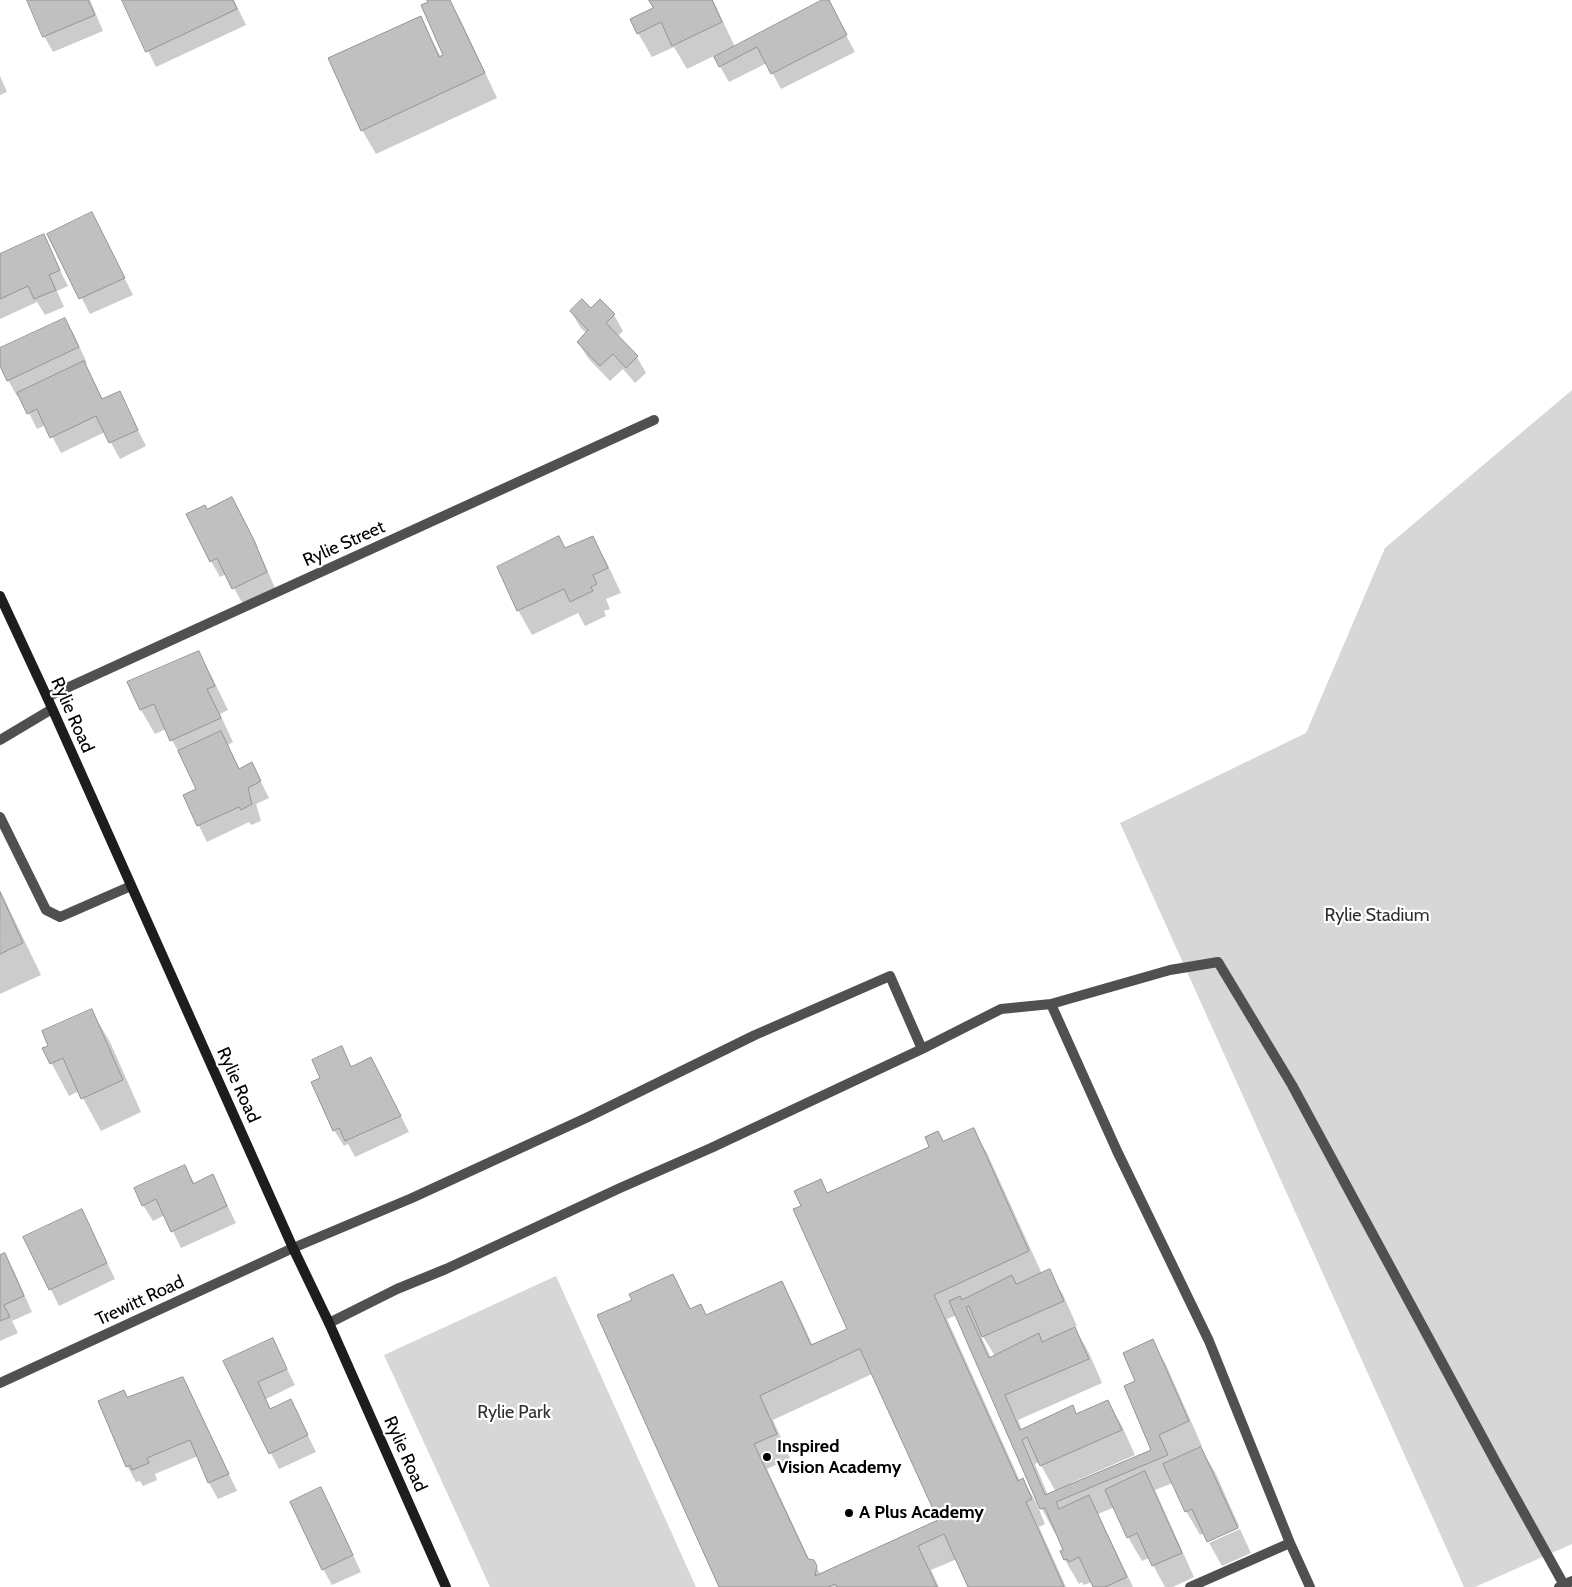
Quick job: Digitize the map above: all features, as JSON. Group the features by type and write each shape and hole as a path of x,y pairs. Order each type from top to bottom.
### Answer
{"street":[{"name":"Rylie Street","path":"47,697 654,420"},
{"name":"Rylie Road","path":"0,596 293,1248 329,1323 446,1587"},
{"path":"0,740 52,710"},
{"path":"0,817 46,910 60,917 131,886"},
{"path":"329,1323 397,1289 446,1269 711,1148 922,1049 1001,1008 1051,1004 1170,970 1218,962 1292,1085 1508,1485 1565,1584"},
{"name":"Trewitt Road","path":"0,1383 293,1248 412,1198 586,1118 755,1035 890,976 922,1049"},
{"path":"1051,1004 1117,1151 1209,1341 1290,1543 1310,1587"},
{"path":"1190,1587 1290,1543"}],"green space":[{"name":"Rylie Stadium","path":"1572,390 1572,1544 1475,1587 1464,1587 1120,823 1306,733 1385,548"},
{"name":"Rylie Park","path":"556,1276 696,1587 490,1587 384,1355"}],"building":[{"path":"27,0 88,0 95,15 43,37"},
{"path":"122,0 233,0 237,9 146,52"},
{"path":"427,0 450,0 485,73 361,131 328,58 421,16 439,57 443,55 421,5 428,2"},
{"path":"649,0 712,0 722,22 672,46 661,22 637,34 630,19 653,8"},
{"path":"822,0 829,0 847,35 771,74 757,47 719,67 714,57"},
{"path":"92,212 125,278 79,299 47,234"},
{"path":"44,234 60,270 49,275 56,290 34,299 28,286 0,299 0,254"},
{"path":"582,299 591,308 600,299 615,314 606,323 638,356 626,368 613,354 600,366 577,342 588,330 570,311"},
{"path":"65,318 79,347 7,381 0,366 0,348"},
{"path":"84,361 102,399 120,391 138,430 109,443 96,416 50,438 37,409 27,414 17,393"},
{"path":"232,497 254,540 267,572 232,589 217,558 210,562 186,514 205,505 207,509"},
{"path":"559,536 565,548 593,536 608,568 593,575 597,584 591,587 593,591 570,602 564,589 517,611 497,567"},
{"path":"199,651 215,686 207,689 221,718 170,741 154,704 140,710 127,682"},
{"path":"221,731 239,769 252,762 261,781 248,788 252,804 241,810 239,807 197,826 183,795 196,789 178,751"},
{"path":"0,892 23,943 0,954"},
{"path":"92,1009 123,1080 81,1099 63,1058 50,1064 42,1048 48,1046 42,1031"},
{"path":"342,1046 351,1067 371,1057 401,1116 345,1141 339,1128 333,1131 311,1082 320,1078 312,1060"},
{"path":"974,1128 1029,1251 934,1295 1018,1481 1023,1478 1032,1499 1026,1502 1064,1587 968,1587 944,1534 918,1546 937,1587 837,1587 835,1584 828,1587 719,1587 597,1315 632,1300 629,1294 673,1274 690,1309 701,1304 706,1315 782,1281 811,1345 847,1329 793,1209 801,1206 794,1191 821,1179 827,1193 929,1147 925,1137 938,1131 943,1141","holes":["860,1349 938,1520 815,1576 817,1566 814,1560 808,1559 754,1444 777,1434 760,1396"]},
{"path":"185,1165 193,1184 213,1174 227,1206 171,1232 156,1199 142,1206 134,1188"},
{"path":"82,1209 107,1263 49,1290 23,1237"},
{"path":"5,1253 24,1296 4,1305 10,1317 0,1321 0,1255"},
{"path":"1050,1269 1064,1301 982,1337 969,1306 966,1307 989,1358 1039,1333 1042,1342 1075,1327 1089,1359 1005,1395 1020,1430 1073,1405 1076,1414 1108,1400 1122,1430 1040,1466 1027,1437 1022,1440 1045,1495 1151,1450 1124,1386 1135,1381 1123,1353 1153,1339 1189,1421 1159,1435 1168,1455 1056,1502 1059,1509 1089,1495 1127,1577 1105,1587 1093,1587 1079,1557 1069,1562 1067,1559 1064,1560 1060,1551 1063,1550 1045,1508 1040,1509 949,1301 960,1296 962,1300 1012,1275 1016,1284"},
{"path":"273,1338 287,1369 258,1382 270,1409 291,1399 308,1435 269,1454 223,1361"},
{"path":"183,1377 229,1474 208,1483 190,1440 147,1458 149,1463 132,1470 130,1465 126,1467 98,1401 124,1390 127,1397"},
{"path":"1201,1447 1238,1528 1207,1542 1192,1509 1185,1512 1163,1464"},
{"path":"1145,1471 1182,1553 1152,1566 1137,1533 1127,1538 1105,1490"},
{"path":"321,1487 353,1555 322,1570 290,1502"}],"place":[{"name":"Inspired Vision Academy","path":"767,1457"},
{"name":"A Plus Academy","path":"849,1513"}]}
